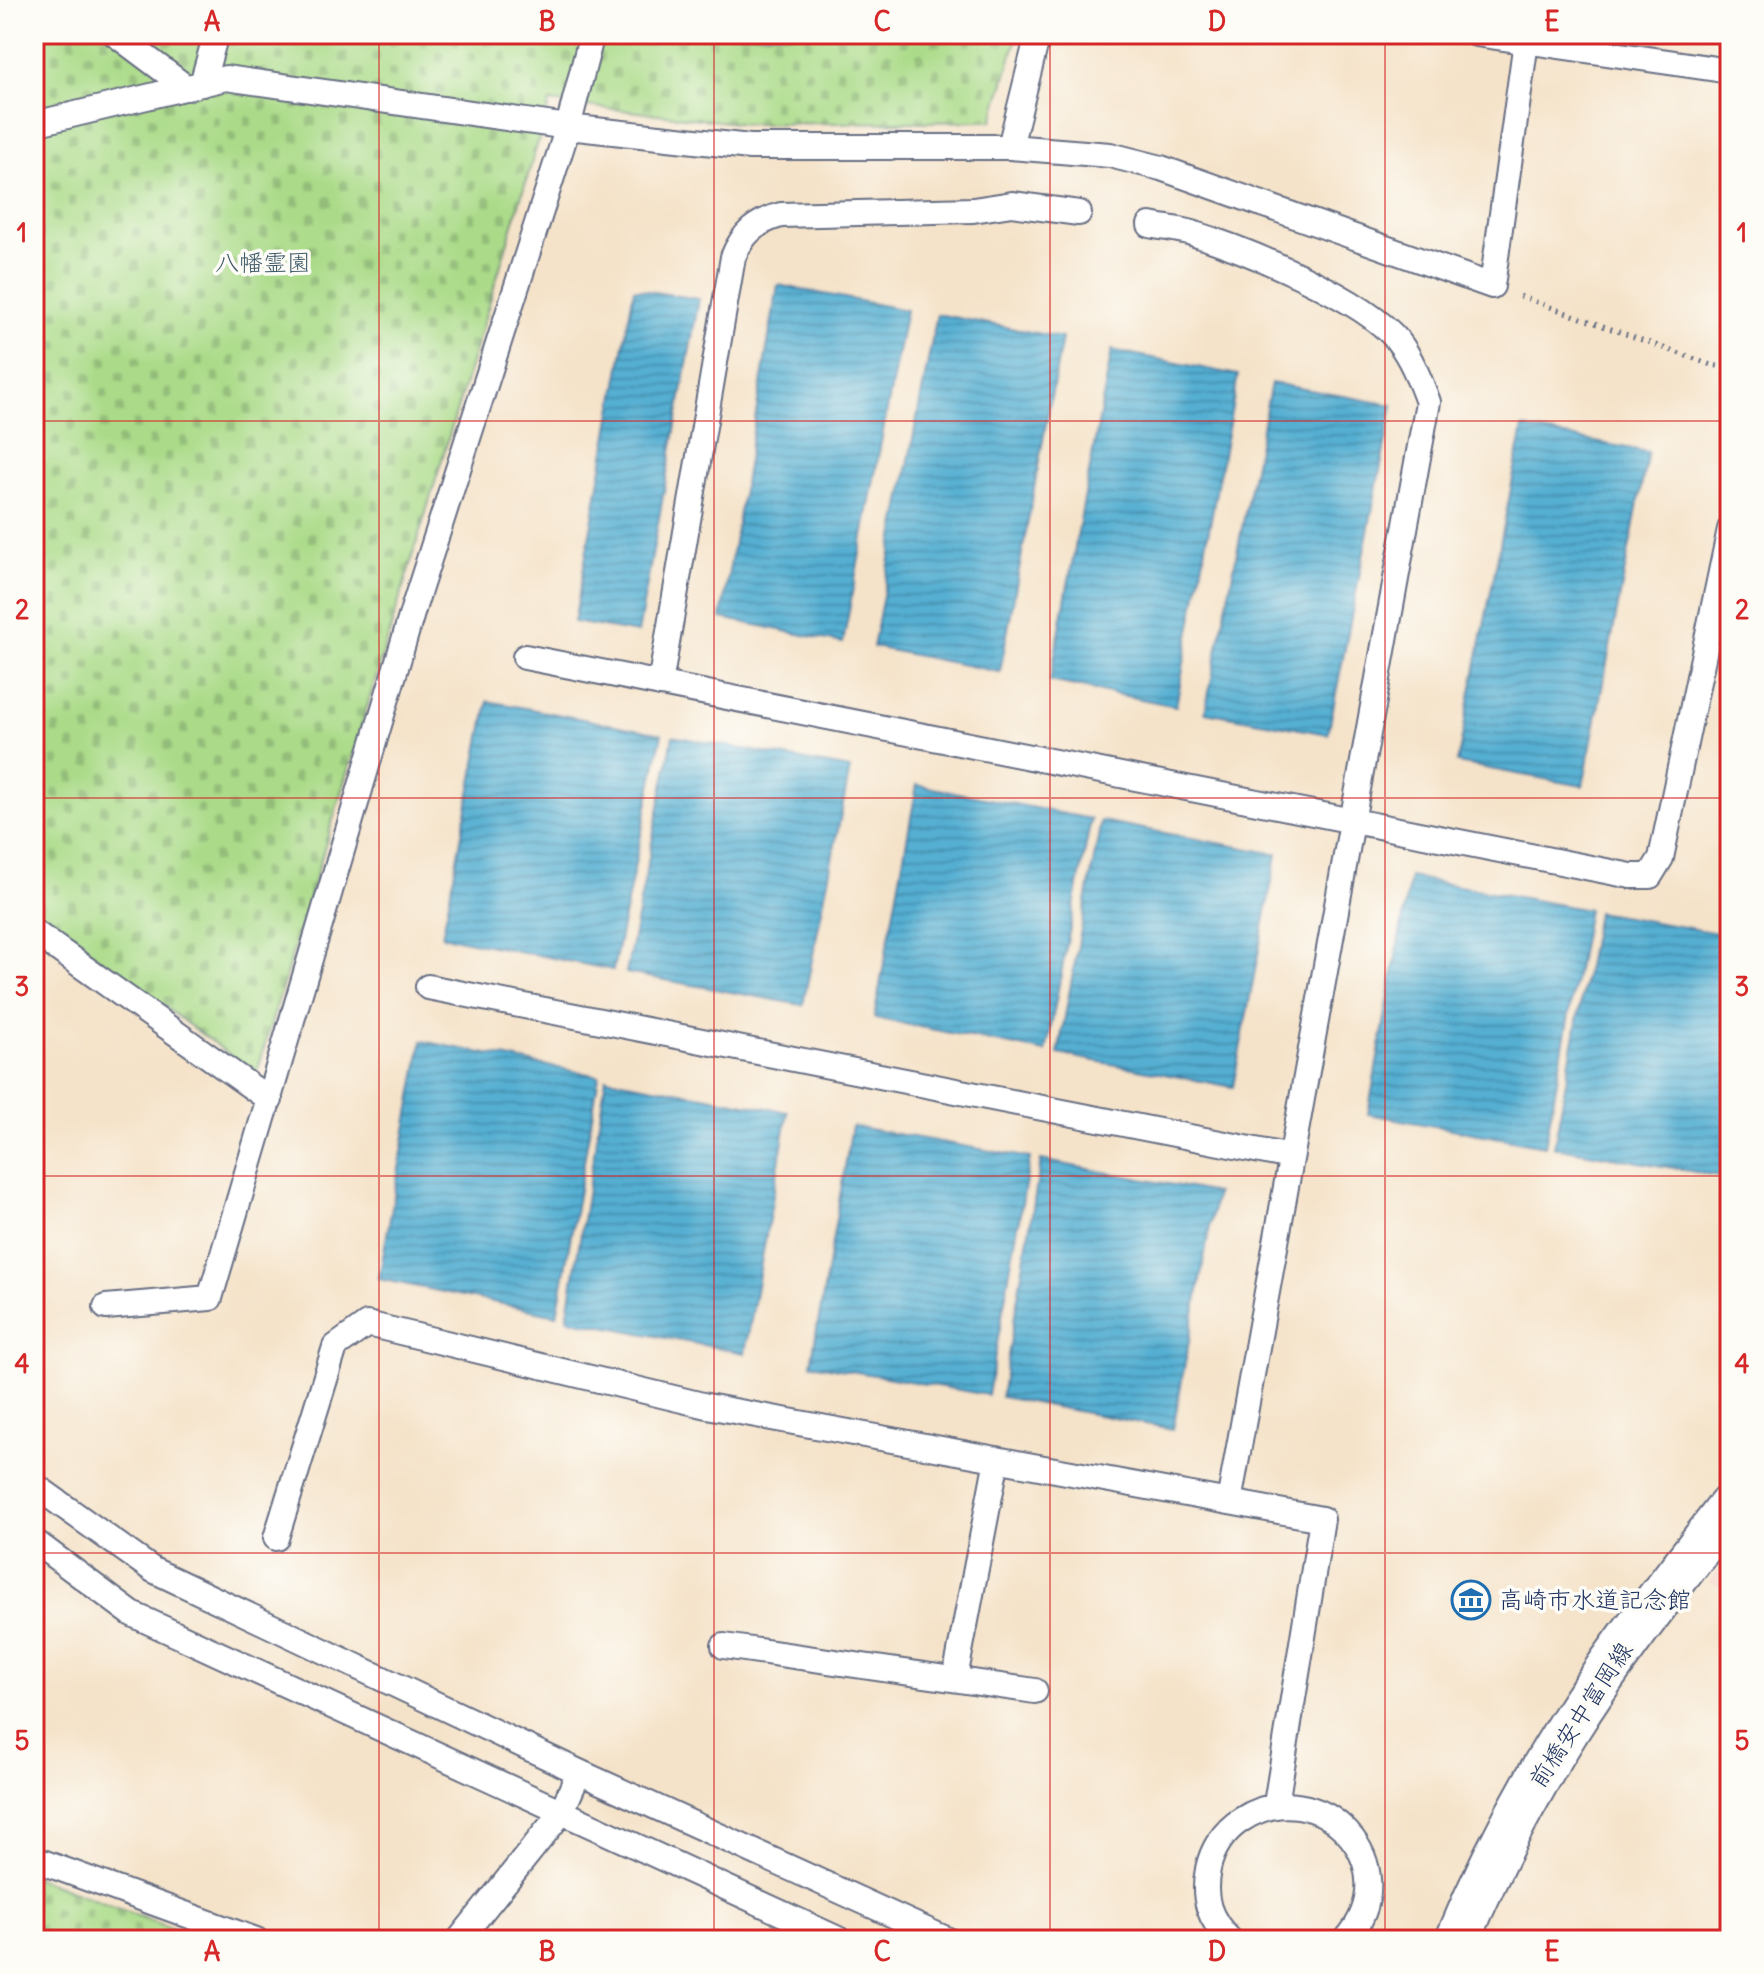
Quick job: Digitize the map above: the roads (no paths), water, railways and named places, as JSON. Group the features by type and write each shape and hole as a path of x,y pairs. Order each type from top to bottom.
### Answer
{"main road":[{"name":"前橋安中富岡線","path":"1458,1940 1519,1813 1567,1729 1616,1658 1730,1507"}],"lane":[{"path":"115,34 194,86"},
{"path":"194,86 216,34"},
{"path":"106,1307 210,1298 415,603 568,127 592,34"},
{"path":"1010,147 1038,34"},
{"path":"1476,34 1527,38 1730,71"},
{"path":"34,124 226,78 568,127 750,147 1010,147 1110,155 1161,168 1492,286 1527,38"},
{"path":"660,684 733,257 740,239 759,222 781,215 973,210 1012,204 1079,213"},
{"path":"1150,225 1191,233 1259,259 1311,281 1365,311 1398,340 1418,375 1428,402 1229,1502"},
{"path":"525,657 1352,823 1631,876 1650,876 1661,858 1730,529"},
{"path":"34,932 270,1100"},
{"path":"428,987 1291,1157"},
{"path":"276,1538 335,1347 367,1324 707,1406 1322,1519 1276,1804"},
{"path":"955,1678 997,1459"},
{"path":"34,1485 153,1570 579,1772 948,1940"},
{"path":"34,1541 132,1614 840,1940"},
{"path":"724,1646 1035,1691"},
{"path":"459,1940 561,1813 579,1772"},
{"path":"1230,1940 1214,1924 1207,1902 1206,1880 1211,1854 1231,1826 1256,1810 1276,1804 1303,1806 1336,1821 1358,1843 1368,1869 1369,1894 1363,1918 1346,1940"},
{"path":"34,1859 256,1940"}],"water":[{"path":"778,285 906,310 843,643 721,618"},
{"path":"634,289 699,299 638,633 574,622"},
{"path":"937,314 1062,338 1000,672 873,647"},
{"path":"1112,350 1238,375 1176,706 1050,681"},
{"path":"1271,383 1393,405 1328,734 1205,712"},
{"path":"1523,428 1648,452 1583,786 1457,763"},
{"path":"488,701 662,734 613,970 442,936"},
{"path":"673,736 850,769 803,1005 626,973"},
{"path":"917,785 1091,819 1046,1052 874,1018"},
{"path":"1101,821 1277,854 1233,1087 1058,1054"},
{"path":"1410,877 1588,910 1545,1146 1368,1114"},
{"path":"1597,912 1730,935 1730,1178 1554,1147"},
{"path":"422,1041 599,1076 557,1315 379,1279"},
{"path":"606,1078 788,1112 745,1353 567,1319"},
{"path":"852,1126 1030,1158 988,1395 811,1364"},
{"path":"1041,1160 1216,1193 1173,1429 1001,1397"}],"place":[{"name":"高崎市水道記念館","path":"1471,1600"}],"park label":[{"name":"八幡霊園","path":"263,263"}]}
